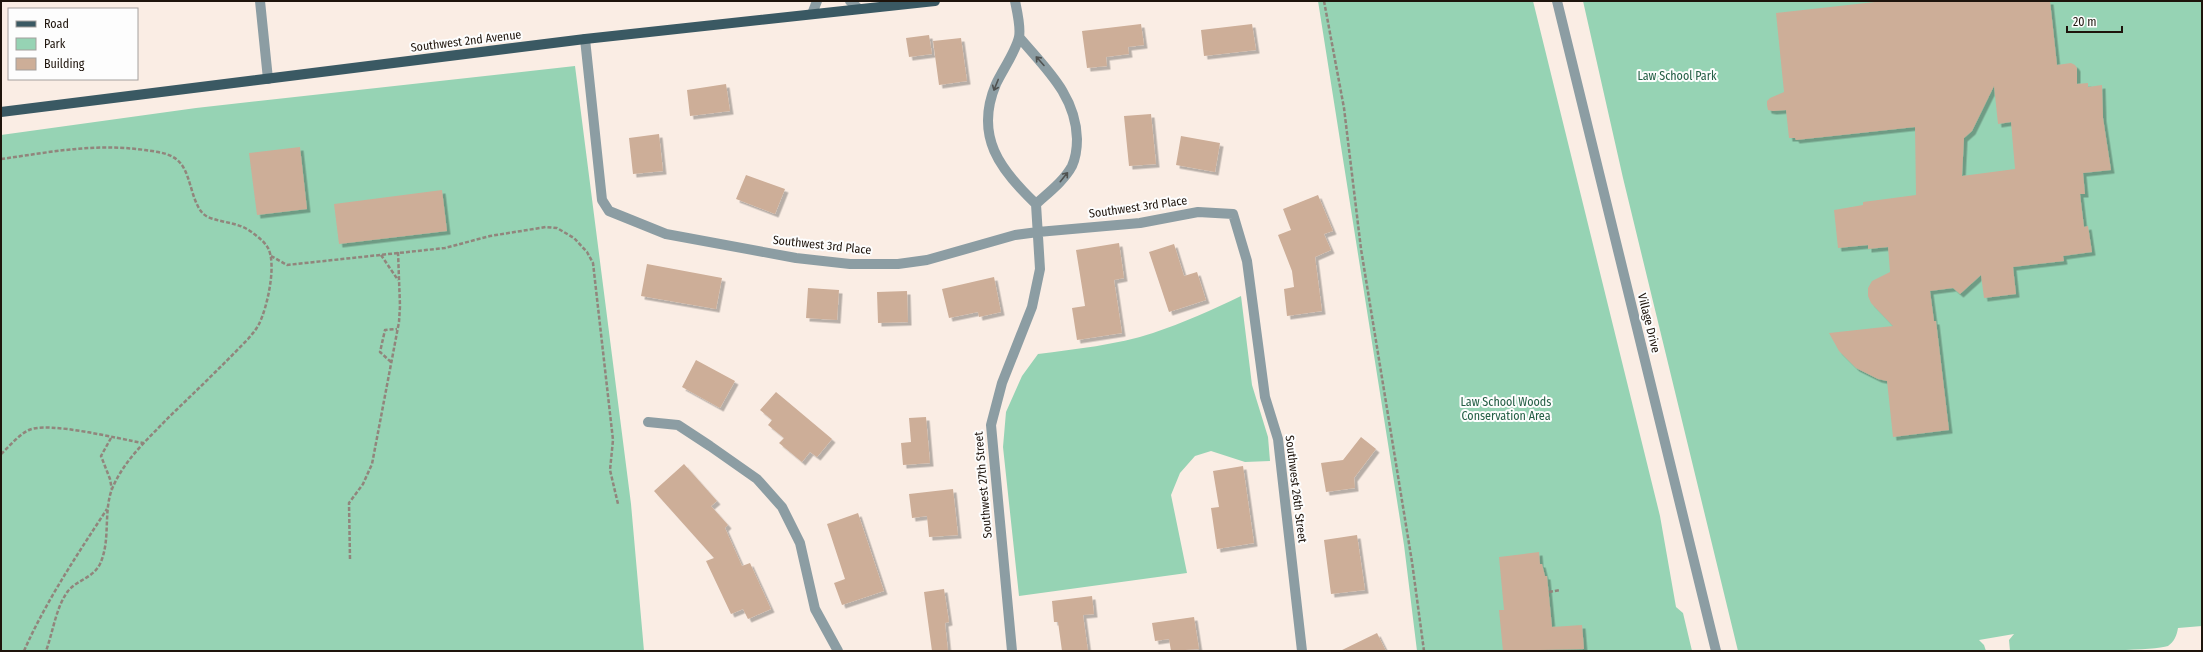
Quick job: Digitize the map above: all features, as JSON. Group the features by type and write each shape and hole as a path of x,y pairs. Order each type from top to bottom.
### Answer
{"main road":[{"name":"Southwest 2nd Avenue","path":"1,112 585,39 935,1"}],"street":[{"path":"260,1 268,78"},
{"path":"812,14 817,1"},
{"path":"850,1 859,9"},
{"path":"1015,1 1019,37 992,96 990,128 995,155 1002,167 1010,178 1036,204 1059,183 1071,166 1077,146 1076,122 1072,109 1062,88 1019,37"},
{"name":"Village Drive","path":"1556,1 1716,651"},
{"name":"Southwest 3rd Place","path":"585,39 602,200 609,211 666,234 796,258 850,264 898,264 927,260 1015,235 1140,223 1198,212 1233,214"},
{"name":"Southwest 27th Street","path":"1012,651 991,425 1002,383 1032,308 1040,269 1036,204"},
{"name":"Southwest 26th Street","path":"1233,214 1247,261 1265,397 1278,439 1302,651"},
{"path":"648,422 678,425 757,479 782,507 800,543 815,609 838,651"}],"path":[{"path":"1324,1 1344,108 1361,249 1412,562 1424,651"},
{"path":"1,159 102,146 166,154 180,162 184,167 196,203 204,214 238,224 261,240 271,256 287,265 445,248 490,236 546,227 562,230 584,247 593,263 613,440 610,470 618,504"},
{"path":"350,558 349,503 363,484 371,468 398,329 400,306 398,252"},
{"path":"381,254 399,281"},
{"path":"46,651 64,598 72,588 91,575 99,564 105,545 108,509 112,490 126,463 143,444 248,339 258,325 267,300 271,256"},
{"path":"391,362 380,352 382,336 385,330 398,329"},
{"path":"1,454 24,433 36,428 75,431 143,444"},
{"path":"111,438 101,456 110,479 112,490"},
{"path":"24,651 44,609 80,549 108,509"},
{"path":"1549,592 1560,590"}],"green space":[{"name":"Law School Woods Conservation Area","path":"1318,1 1533,1 1660,516 1676,607 1683,613 1692,651 1417,651 1404,545"},
{"name":"Law School Park","path":"1583,1 2202,1 2202,626 2178,628 2175,638 2168,646 2139,649 2092,651 2010,651 2009,640 2014,634 1979,640 1984,645 1986,651 1738,651 1623,178"},
{"path":"575,66 631,504 644,651 1,651 1,135 196,108"},
{"path":"1241,296 1252,385 1268,437 1270,461 1245,462 1211,451 1195,456 1180,473 1171,495 1187,573 1019,596 1003,447 1006,412 1022,376 1038,354 1125,341 1153,333 1186,321"}],"building":[{"path":"1884,1 2050,1 2057,65 2071,63 2075,65 2077,68 2077,84 2088,83 2088,87 2102,85 2103,118 2111,170 2083,173 2085,194 2080,194 2084,227 2088,226 2092,252 2063,256 2064,261 2013,267 2016,294 1984,298 1981,275 1960,294 1953,288 1930,291 1934,321 1936,321 1949,430 1893,437 1887,381 1878,379 1856,368 1839,351 1829,333 1893,326 1871,303 1868,296 1868,288 1872,281 1890,272 1888,247 1868,249 1868,245 1838,248 1834,210 1863,205 1863,202 1916,195 1915,127 1796,140 1795,138 1789,138 1786,110 1768,110 1767,105 1767,101 1770,98 1784,92 1776,13","holes":["1994,86 1998,124 2011,122 2015,169 1962,176 1964,138 1972,131"]},
{"path":"1141,24 1144,45 1128,47 1129,54 1106,57 1107,66 1087,68 1082,31"},
{"path":"1252,24 1256,50 1204,56 1201,30"},
{"path":"929,35 932,54 909,57 906,38"},
{"path":"961,38 967,81 939,85 933,41"},
{"path":"726,84 730,111 690,116 687,90"},
{"path":"1151,114 1156,164 1129,166 1124,116"},
{"path":"659,134 663,171 633,174 629,138"},
{"path":"1181,136 1220,143 1215,172 1176,165"},
{"path":"300,147 307,209 257,215 249,153"},
{"path":"746,175 785,189 775,214 736,199"},
{"path":"442,190 447,231 339,244 334,204"},
{"path":"1318,195 1333,231 1324,234 1331,250 1315,257 1322,311 1287,316 1284,289 1294,287 1292,271 1278,235 1291,230 1283,209"},
{"path":"1119,243 1124,278 1114,280 1122,333 1077,340 1072,308 1085,306 1076,250"},
{"path":"1174,244 1184,276 1197,272 1206,300 1169,312 1149,252"},
{"path":"647,264 722,278 716,309 641,296"},
{"path":"994,277 1001,312 979,317 978,312 949,318 942,289"},
{"path":"808,288 839,290 837,320 806,318"},
{"path":"907,291 908,322 878,323 877,292"},
{"path":"696,360 735,381 720,408 682,387"},
{"path":"776,392 832,439 817,457 810,452 802,462 779,443 784,438 768,425 772,420 760,410"},
{"path":"926,417 930,463 903,465 901,443 911,442 909,418"},
{"path":"1361,437 1376,449 1354,478 1355,488 1326,492 1321,463 1343,460"},
{"path":"684,464 717,501 711,506 728,525 725,528 742,566 750,563 771,609 748,619 743,609 731,614 706,561 714,558 654,491"},
{"path":"1243,466 1254,543 1217,549 1211,508 1219,507 1213,471"},
{"path":"953,489 958,535 929,537 927,516 912,518 909,494"},
{"path":"858,513 884,591 842,605 834,583 845,579 827,524"},
{"path":"1357,535 1365,590 1331,594 1324,540"},
{"path":"1539,552 1540,564 1542,564 1545,576 1547,576 1552,627 1582,625 1584,649 1503,651 1499,610 1504,610 1499,557"},
{"path":"944,589 949,622 945,623 948,651 932,651 924,592"},
{"path":"1092,596 1094,614 1083,615 1088,651 1062,651 1058,622 1054,622 1052,601"},
{"path":"1194,617 1199,649 1171,651 1169,639 1155,641 1152,623"},
{"path":"1377,633 1386,651 1340,651"}]}
